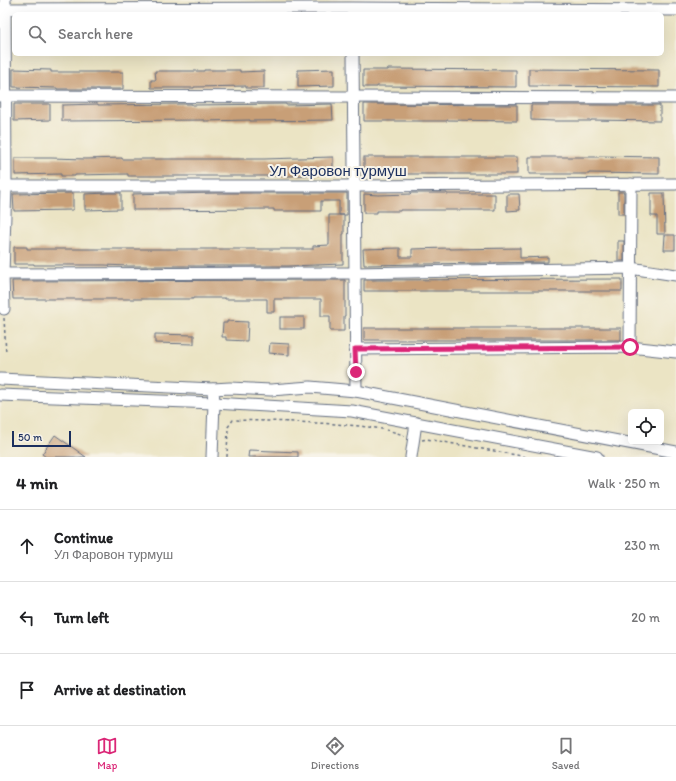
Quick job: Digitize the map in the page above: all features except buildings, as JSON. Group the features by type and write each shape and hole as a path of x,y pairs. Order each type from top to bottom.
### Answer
{"street":[{"path":"4,309 2,274 3,6 676,10"},
{"path":"353,56 356,391"},
{"path":"3,96 676,98"},
{"path":"630,347 631,184"},
{"name":"Ул Фаровон турмуш","path":"3,186 676,184"},
{"path":"2,274 355,273 630,268 676,275"},
{"path":"355,349 630,347 676,352"},
{"path":"0,379 213,389 230,388 272,390 310,387 356,391 676,452"},
{"path":"212,457 214,403 213,389"},
{"path":"0,395 214,403 352,411 593,457"},
{"path":"411,457 416,423"}],"path":[{"path":"4,309 6,354"},
{"path":"227,457 228,427 233,420 356,425 395,431 414,440 427,440 527,457"}],"route":[{"path":"356,372 355,349 630,347"}]}
